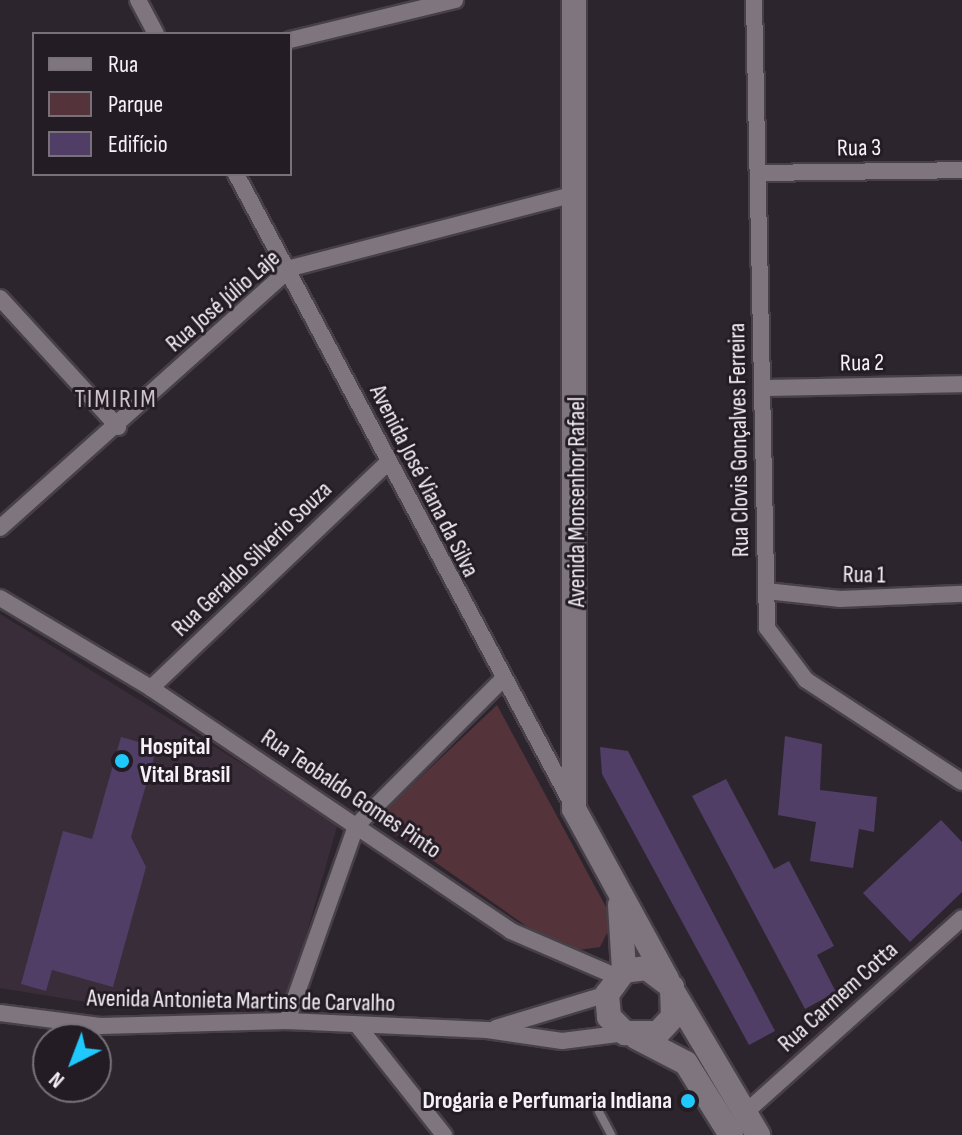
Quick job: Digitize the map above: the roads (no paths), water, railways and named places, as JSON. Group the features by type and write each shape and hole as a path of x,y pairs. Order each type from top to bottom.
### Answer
{"main road":[{"name":"Avenida Monsenhor Rafael","path":"574,0 574,809 671,987 758,1135"},
{"path":"618,893 616,981 609,1017 631,1035 686,1063 731,1135"},
{"path":"616,981 647,968 671,987 667,1026 631,1035"}],"street":[{"path":"138,0 155,32"},
{"path":"292,40 455,0"},
{"name":"Rua Clovis Gonçalves Ferreira","path":"754,0 767,628 806,680 962,782"},
{"name":"Rua 3","path":"758,173 962,170"},
{"name":"Avenida José Viana da Silva","path":"237,176 291,268 386,464 501,681 574,809"},
{"name":"Rua José Júlio Laje","path":"0,528 118,427 291,268 575,194"},
{"path":"0,298 118,427"},
{"name":"Rua 2","path":"762,388 962,384"},
{"name":"Rua Geraldo Silverio Souza","path":"151,688 386,464"},
{"name":"Rua 1","path":"766,591 841,599 962,594"},
{"name":"Rua Teobaldo Gomes Pinto","path":"0,598 151,688 511,931 616,981"},
{"path":"287,1021 356,826 501,681"},
{"name":"Rua Carmem Cotta","path":"746,1112 962,918"},
{"path":"487,1030 616,981"},
{"name":"Avenida Antonieta Martins de Carvalho","path":"0,1013 100,1026 287,1021 487,1030 562,1041 631,1035"},
{"path":"358,1026 444,1135"}],"lane":[{"path":"599,1112 611,1135"}],"place":[{"name":"Hospital Vital Brasil","path":"122,761"},
{"name":"Drogaria e Perfumaria Indiana","path":"688,1101"}],"district":[{"name":"TIMIRIM","path":"116,400"}]}
